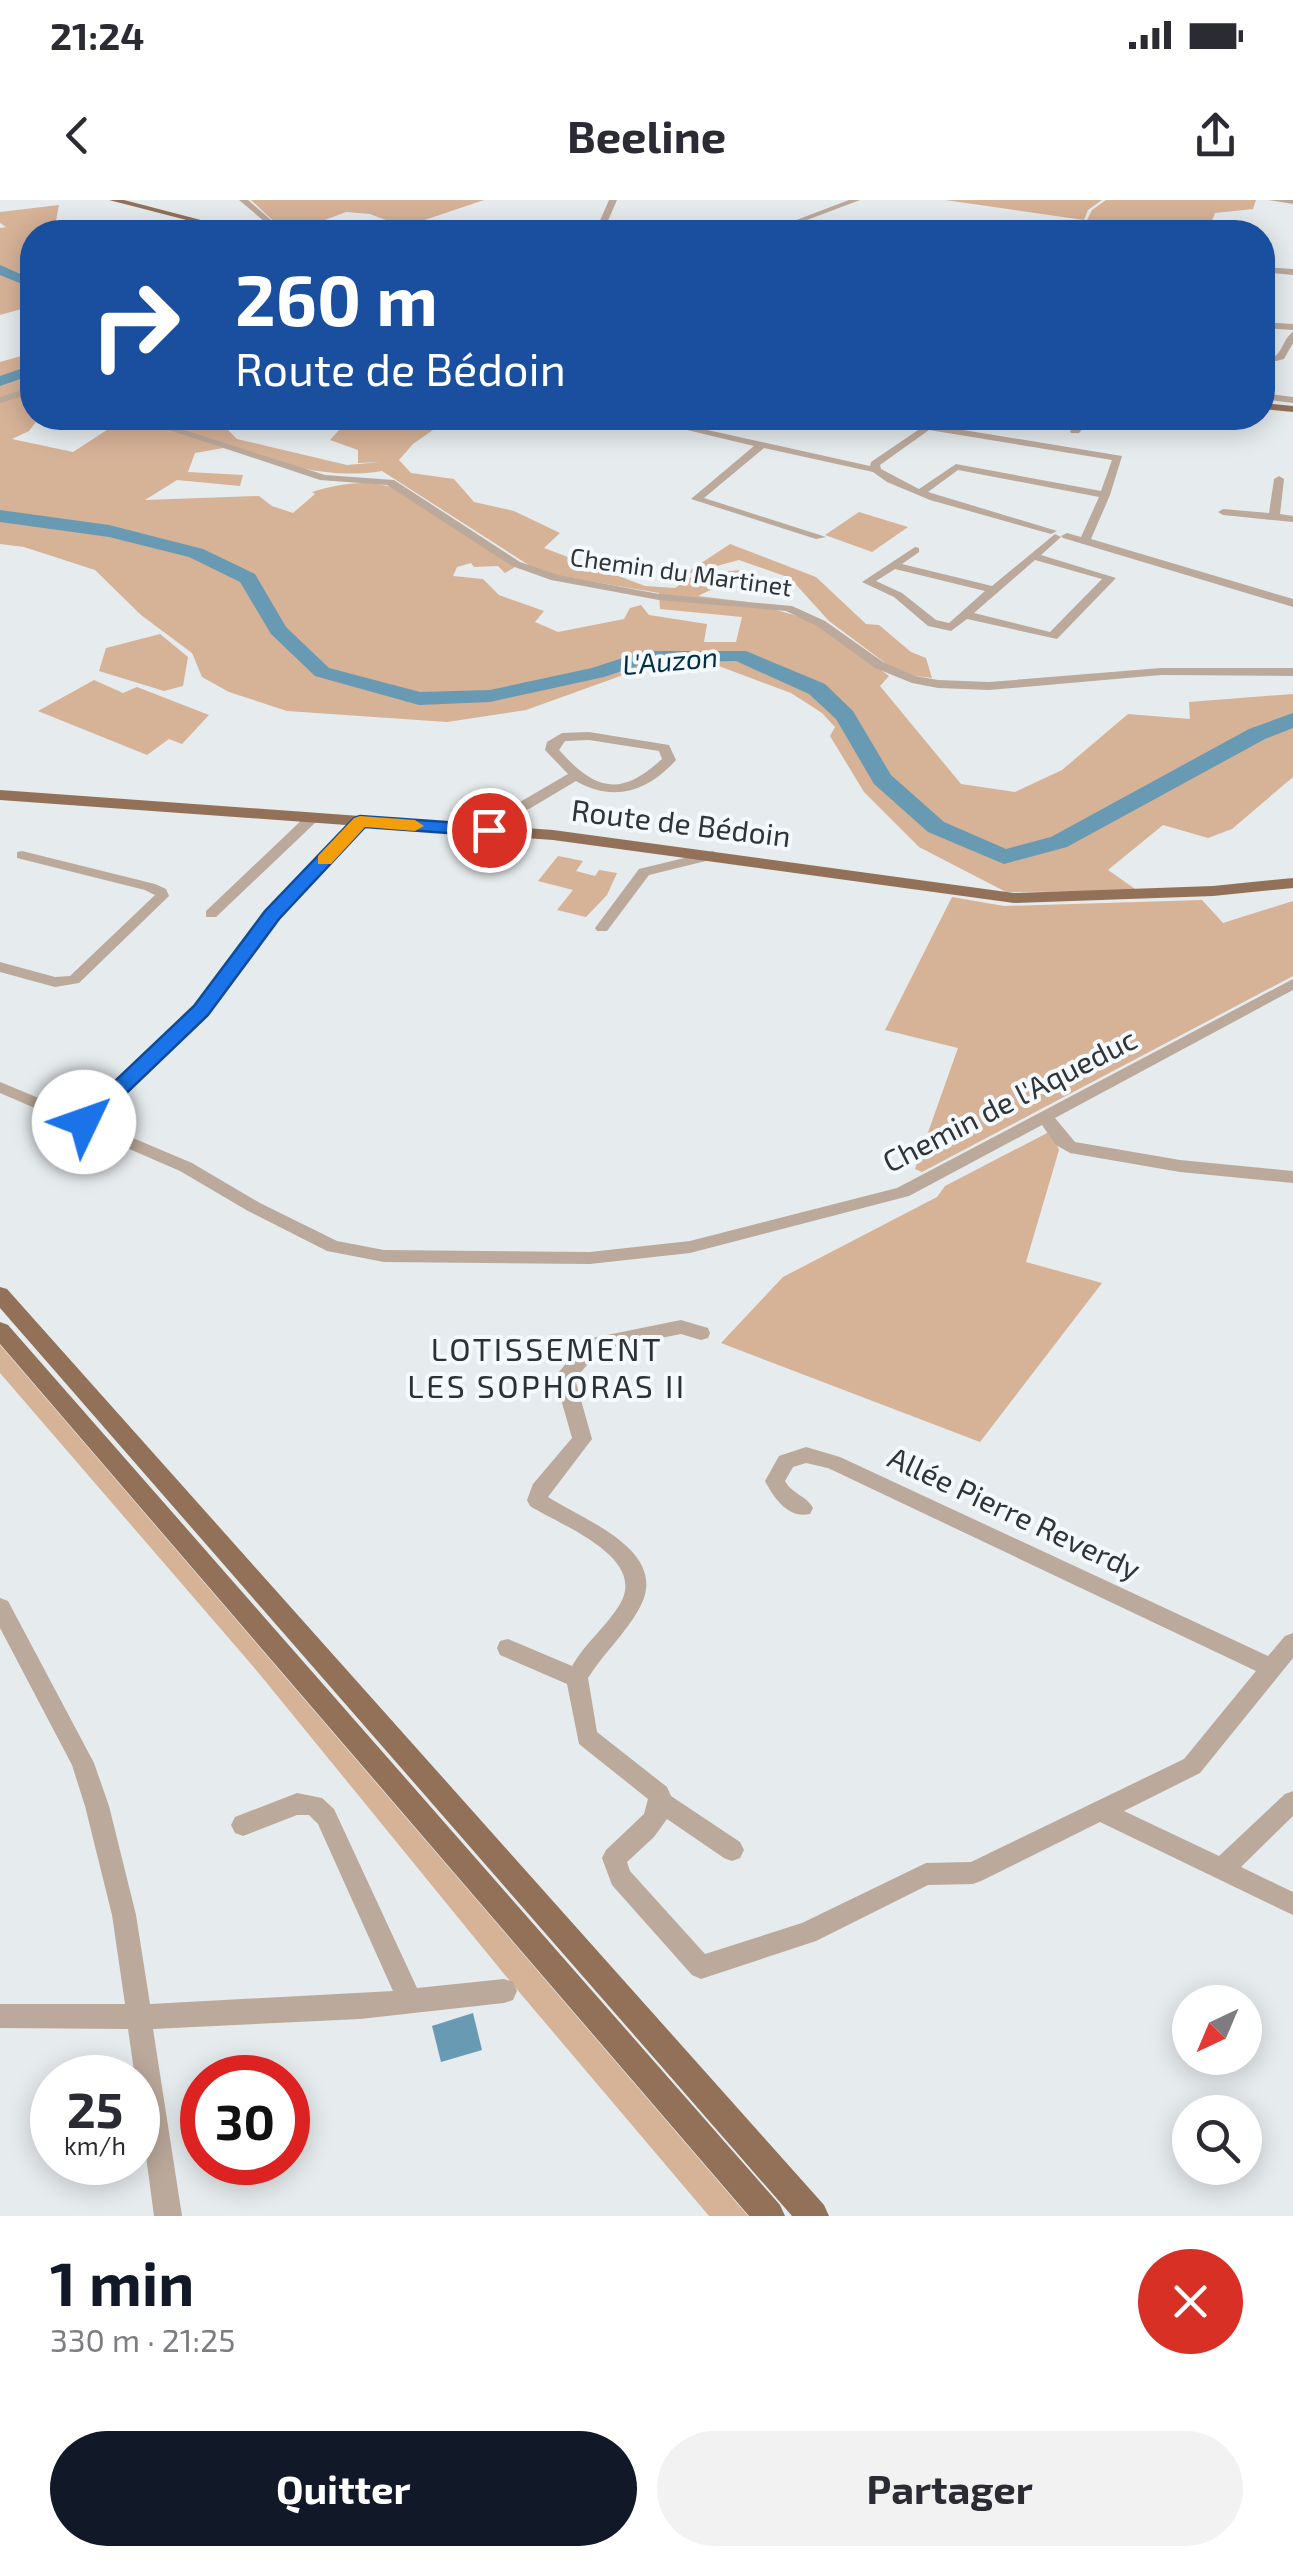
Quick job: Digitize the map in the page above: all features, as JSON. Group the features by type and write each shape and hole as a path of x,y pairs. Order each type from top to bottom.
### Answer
{"main road":[{"path":"113,200 194,220"},
{"name":"Route de Bédoin","path":"0,796 466,829 488,823 1014,898 1213,891 1293,882"},
{"path":"0,1294 812,2216"},
{"path":"0,1330 768,2216"}],"street":[{"path":"243,200 264,220"},
{"path":"802,220 856,200"},
{"path":"1272,200 1293,202"},
{"path":"1275,360 1281,357 1293,331"},
{"name":"Chemin du Martinet","path":"175,430 324,478 390,482 516,564 555,578 629,592 788,608 808,614 832,627 880,666 912,680 992,687 1156,671 1293,672"},
{"path":"695,430 876,470 980,512 1293,603"},
{"path":"876,470 875,464 913,430"},
{"path":"963,430 1118,460 1084,542"},
{"path":"762,445 696,499 820,536"},
{"path":"923,492 956,467 1106,495"},
{"path":"1274,517 1280,478"},
{"path":"1223,512 1293,518"},
{"path":"915,550 868,582 898,594 938,626 956,625 1058,535"},
{"path":"966,615 1053,636 1110,578 1034,556"},
{"path":"892,564 994,590"},
{"path":"562,737 642,742 664,748 668,755 666,764 619,794 573,776 552,750 554,742 562,737"},
{"path":"488,823 573,776"},
{"path":"212,914 312,818"},
{"path":"84,1122 201,1010 272,915 360,822"},
{"path":"0,966 54,982 74,980 162,896 162,892 150,887 22,855"},
{"path":"602,928 644,872 713,855"},
{"name":"Chemin de l'Aqueduc","path":"0,1087 186,1167 254,1208 333,1247 384,1256 590,1258 690,1247 904,1192 1290,988"},
{"path":"1044,1117 1061,1142 1070,1147 1180,1166 1293,1178"},
{"path":"701,1333 681,1327 594,1344 565,1378 582,1439 540,1490 537,1500 618,1548 635,1571 639,1584 632,1602 577,1678 587,1738 659,1794 662,1803 659,1814 614,1858 620,1877 701,1967 807,1932 926,1874 973,1873 1192,1766 1293,1642"},
{"name":"Allée Pierre Reverdy","path":"804,1508 784,1496 775,1480 786,1461 806,1455 833,1462 1272,1668"},
{"path":"0,1606 83,1762 124,1916 168,2216"},
{"path":"508,1648 563,1676 577,1678"},
{"path":"1222,1869 1293,1801"},
{"path":"662,1803 732,1850"},
{"path":"244,1825 297,1804 314,1805 326,1817 410,2000"},
{"path":"1103,1812 1293,1904"},
{"path":"0,2016 138,2017 360,2007 504,1990"}],"shaded area":[{"path":"251,200 484,200 425,220 386,220 346,212 325,220 272,220"},
{"path":"945,200 1102,200 1088,210 1084,220"},
{"path":"1106,200 1256,200 1253,209 1215,213 1212,220 1087,220 1092,210"},
{"path":"59,205 56,220 20,220 20,309 0,315 0,228 6,227 0,223 0,212"},
{"path":"20,356 20,392 0,399 0,362"},
{"path":"19,395 20,430 30,430 12,439 73,452 107,430 228,430 237,439 347,465 381,462 358,463 358,450 330,440 339,430 433,430 399,460 411,473 454,479 474,502 514,511 560,533 544,548 645,586 675,588 693,576 739,570 737,577 698,596 748,602 815,621 889,676 880,686 961,784 1015,792 1062,770 1128,714 1190,719 1189,702 1293,694 1293,777 1232,829 1208,838 1163,825 1108,870 1138,891 1006,892 919,847 864,792 830,736 835,727 822,713 791,693 716,665 651,665 526,710 447,722 287,711 229,692 202,677 192,653 141,615 95,570 24,547 0,544 0,402","holes":["229,447 323,472 382,471 541,573 659,593 660,609 742,617 736,642 704,642 707,624 649,615 641,605 630,608 624,619 558,632 535,622 544,611 499,595 483,579 453,576 457,567 471,563 474,567 498,566 505,573 515,567 402,491 379,484 346,484 312,492 315,494 293,513 272,506 259,496 145,500 177,480 240,486 243,475 188,472 195,453"]},
{"path":"859,512 908,527 872,552 825,535"},
{"path":"730,544 816,577 866,624 879,625 911,652 926,658 932,678 900,674 829,621 790,578 739,560 683,575"},
{"path":"160,634 188,657 183,686 164,691 99,671 106,648"},
{"path":"94,680 123,693 137,687 209,715 182,744 169,739 147,755 38,711"},
{"path":"558,856 583,861 576,871 595,876 599,870 617,873 607,895 586,917 557,910 573,890 538,881"},
{"path":"952,897 1004,906 1202,900 1223,923 1293,901 1293,976 922,1172 915,1169 958,1048 885,1030"},
{"path":"1051,1131 1059,1150 1026,1262 1102,1283 980,1442 721,1343 783,1277 937,1197 945,1186"},
{"path":"0,1345 748,2216 709,2216 509,1980 257,1671 0,1373"}],"water":[{"path":"473,2013 482,2050 441,2062 432,2026"}],"waterway":[{"name":"L'Auzon","path":"0,269 20,278"},
{"name":"L'Auzon","path":"0,381 20,374"},
{"name":"L'Auzon","path":"0,516 109,531 196,553 248,578 278,630 322,672 419,699 490,696 597,673 644,657 739,655 817,689 845,716 882,779 936,827 1004,857 1059,842 1257,734 1293,720"}],"slow traffic":[{"path":"324,860 360,822 415,826"}],"district":[{"name":"LOTISSEMENT LES SOPHORAS II","path":"547,1368"}],"route":[{"path":"84,1122 201,1010 272,915 360,822 489,830"}]}
